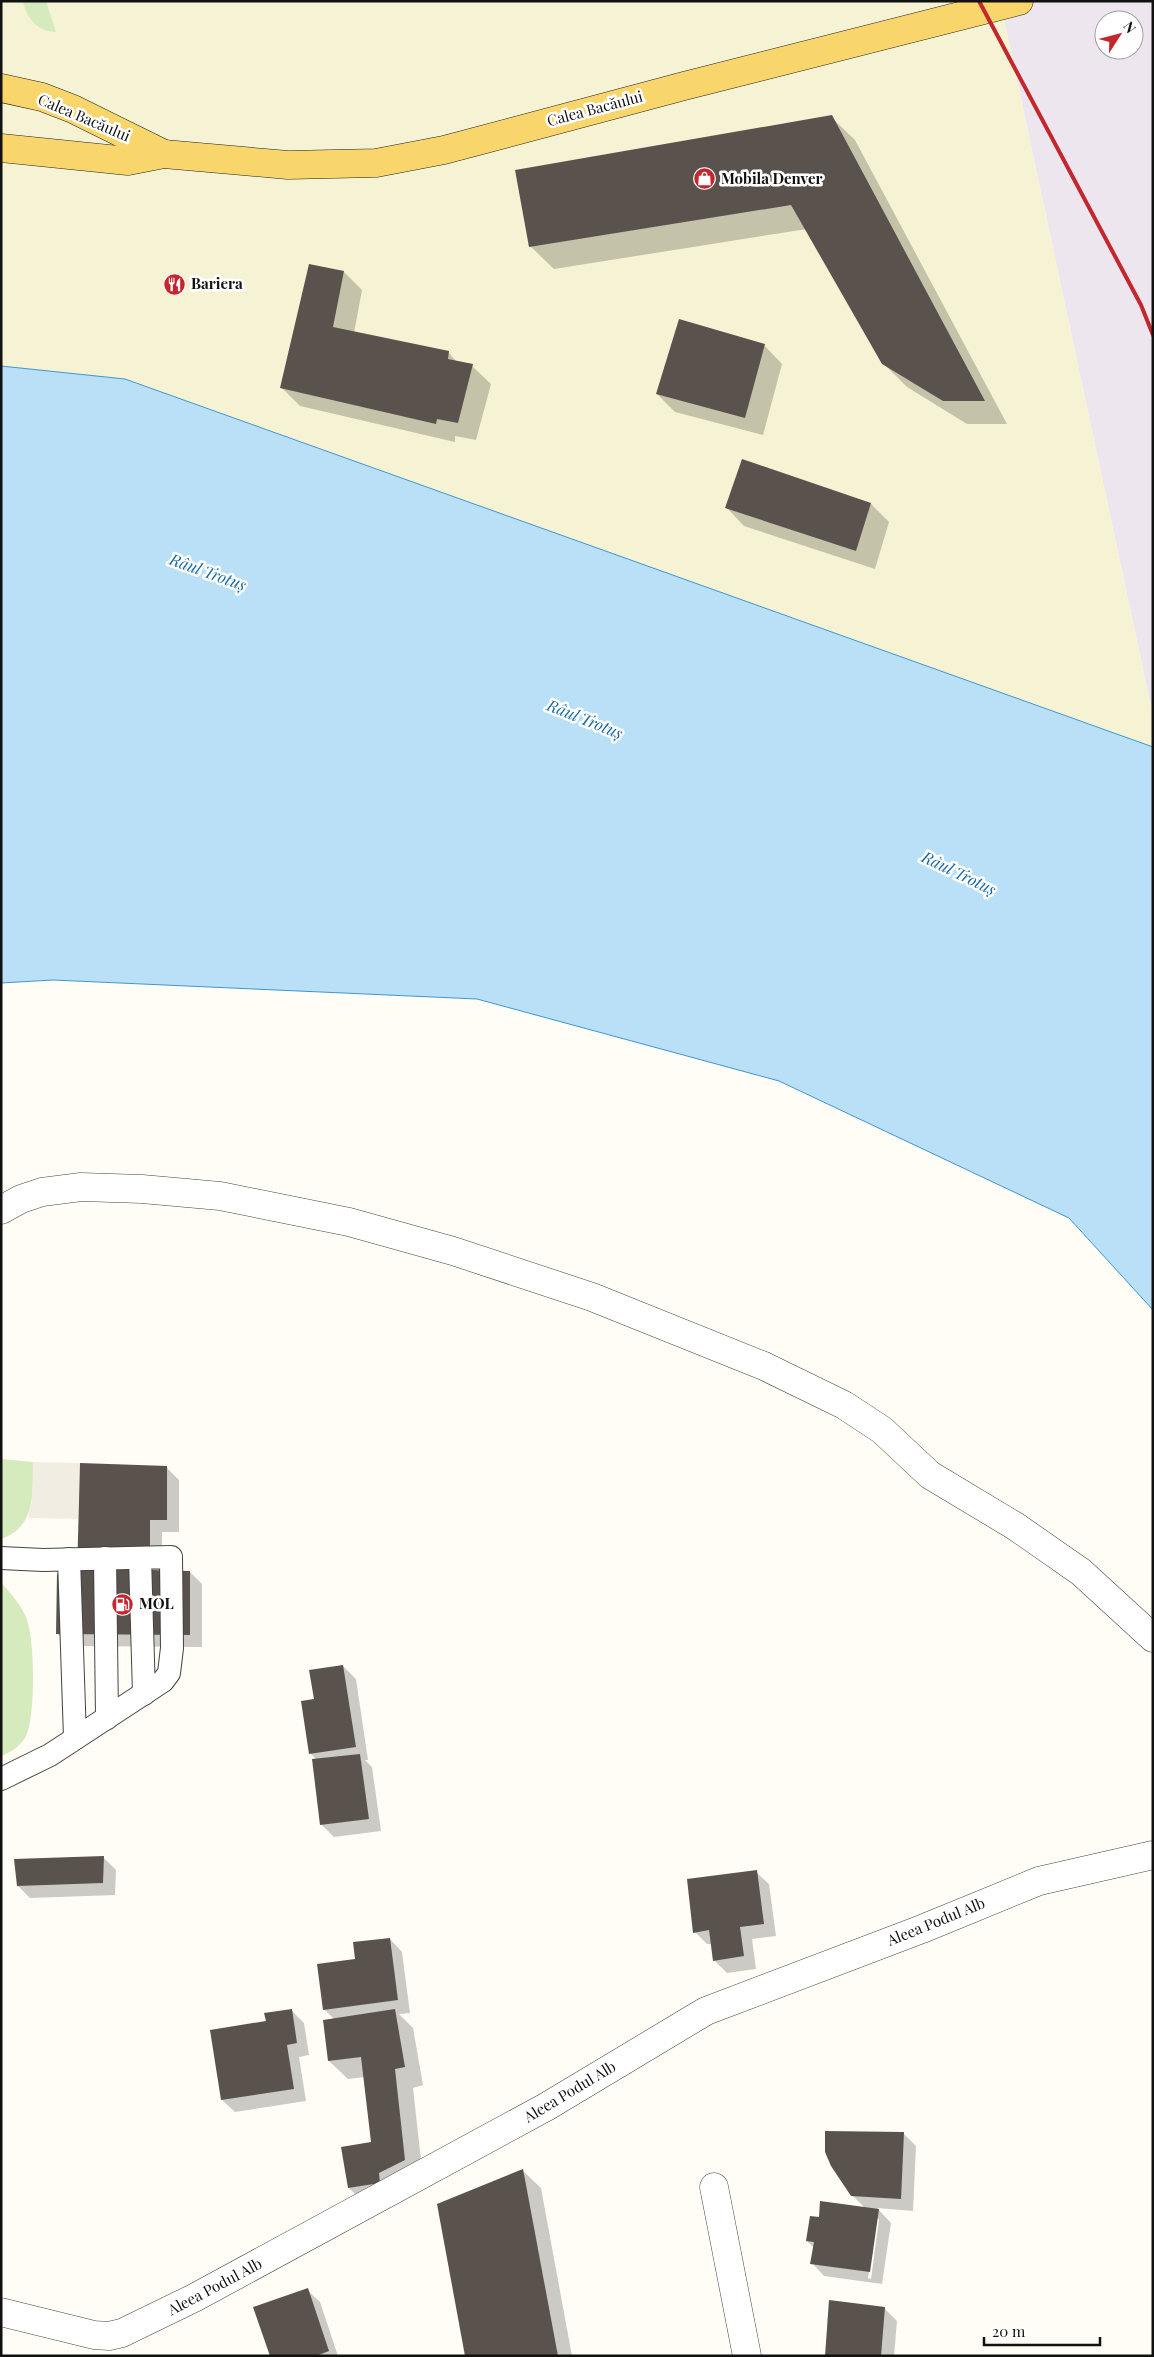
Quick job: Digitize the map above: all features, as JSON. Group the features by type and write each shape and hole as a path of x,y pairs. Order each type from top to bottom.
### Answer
{"main road":[{"name":"Calea Bacăului","path":"1,148 128,161 164,154 288,164 376,163 444,150 674,88 1019,1"},
{"name":"Calea Bacăului","path":"1,88 42,97 73,109 164,154"}],"street":[{"path":"1,1210 20,1198 42,1192 81,1187 142,1188 220,1196 348,1222 453,1251 592,1297 764,1366 844,1405 882,1430 930,1475 1015,1526 1081,1572 1153,1638"},
{"name":"Aleea Podul Alb","path":"1,2312 94,2335 109,2336 122,2333 194,2298 408,2184 546,2106 706,2011 922,1929 1039,1881 1153,1854"},
{"path":"714,2187 747,2356"}],"lane":[{"path":"1,1558 171,1557 172,1648 170,1673 163,1681 50,1755 1,1779"},
{"path":"105,1558 107,1718"},
{"path":"140,1558 144,1694"},
{"path":"69,1559 75,1738"}],"shaded area":[{"path":"1,1 1000,1 1153,716 1153,747 125,379 1,366"},
{"path":"1000,1 1153,1 1153,716"},
{"path":"33,1462 80,1463 78,1519 28,1518 32,1501"}],"green space":[{"path":"23,1 46,1 56,32 38,27 27,13"},
{"path":"1,1459 33,1462 33,1474 32,1497 27,1518 12,1534 1,1539"},
{"path":"1,1583 21,1608 29,1627 33,1659 33,1697 29,1728 25,1738 14,1749 1,1756"}],"water":[{"name":"Râul Trotuș","path":"1,366 125,379 1153,747 1153,1310 1069,1218 779,1081 477,999 53,980 1,983"}],"building":[{"path":"832,115 985,401 943,401 882,364 791,205 529,247 515,170"},
{"path":"309,264 344,271 333,327 449,351 448,359 473,364 458,423 437,419 436,424 280,388"},
{"path":"679,319 765,344 745,418 656,394"},
{"path":"742,459 871,503 856,551 725,508"},
{"name":"MOL","path":"80,1463 167,1466 167,1520 150,1520 150,1570 190,1571 190,1635 56,1634 57,1574 77,1575"},
{"path":"343,1665 356,1747 309,1754 301,1701 314,1699 309,1670"},
{"path":"360,1754 369,1819 320,1825 312,1759"},
{"path":"104,1856 103,1883 17,1886 14,1859"},
{"path":"757,1870 764,1924 740,1927 744,1956 713,1961 709,1930 693,1933 687,1879"},
{"path":"390,1938 398,2000 323,2010 317,1964 355,1959 353,1942"},
{"path":"292,2009 297,2043 287,2045 294,2089 221,2100 210,2030 266,2021 264,2013"},
{"path":"395,2009 405,2067 395,2069 405,2160 379,2173 380,2183 348,2188 341,2147 371,2142 361,2057 328,2061 323,2020"},
{"path":"825,2131 904,2132 901,2199 851,2196 831,2166 825,2152"},
{"path":"523,2169 558,2356 465,2356 437,2204"},
{"path":"820,2201 879,2209 870,2272 810,2264 814,2242 806,2241 810,2216 819,2217"},
{"path":"308,2288 329,2351 316,2356 270,2356 253,2307"},
{"path":"829,2300 885,2307 881,2356 825,2356"}],"railway":[{"path":"979,1 1141,305 1153,335"}],"place":[{"name":"Mobila Denver","path":"705,179"},
{"name":"Bariera","path":"175,284"},
{"name":"MOL","path":"123,1604"}]}
